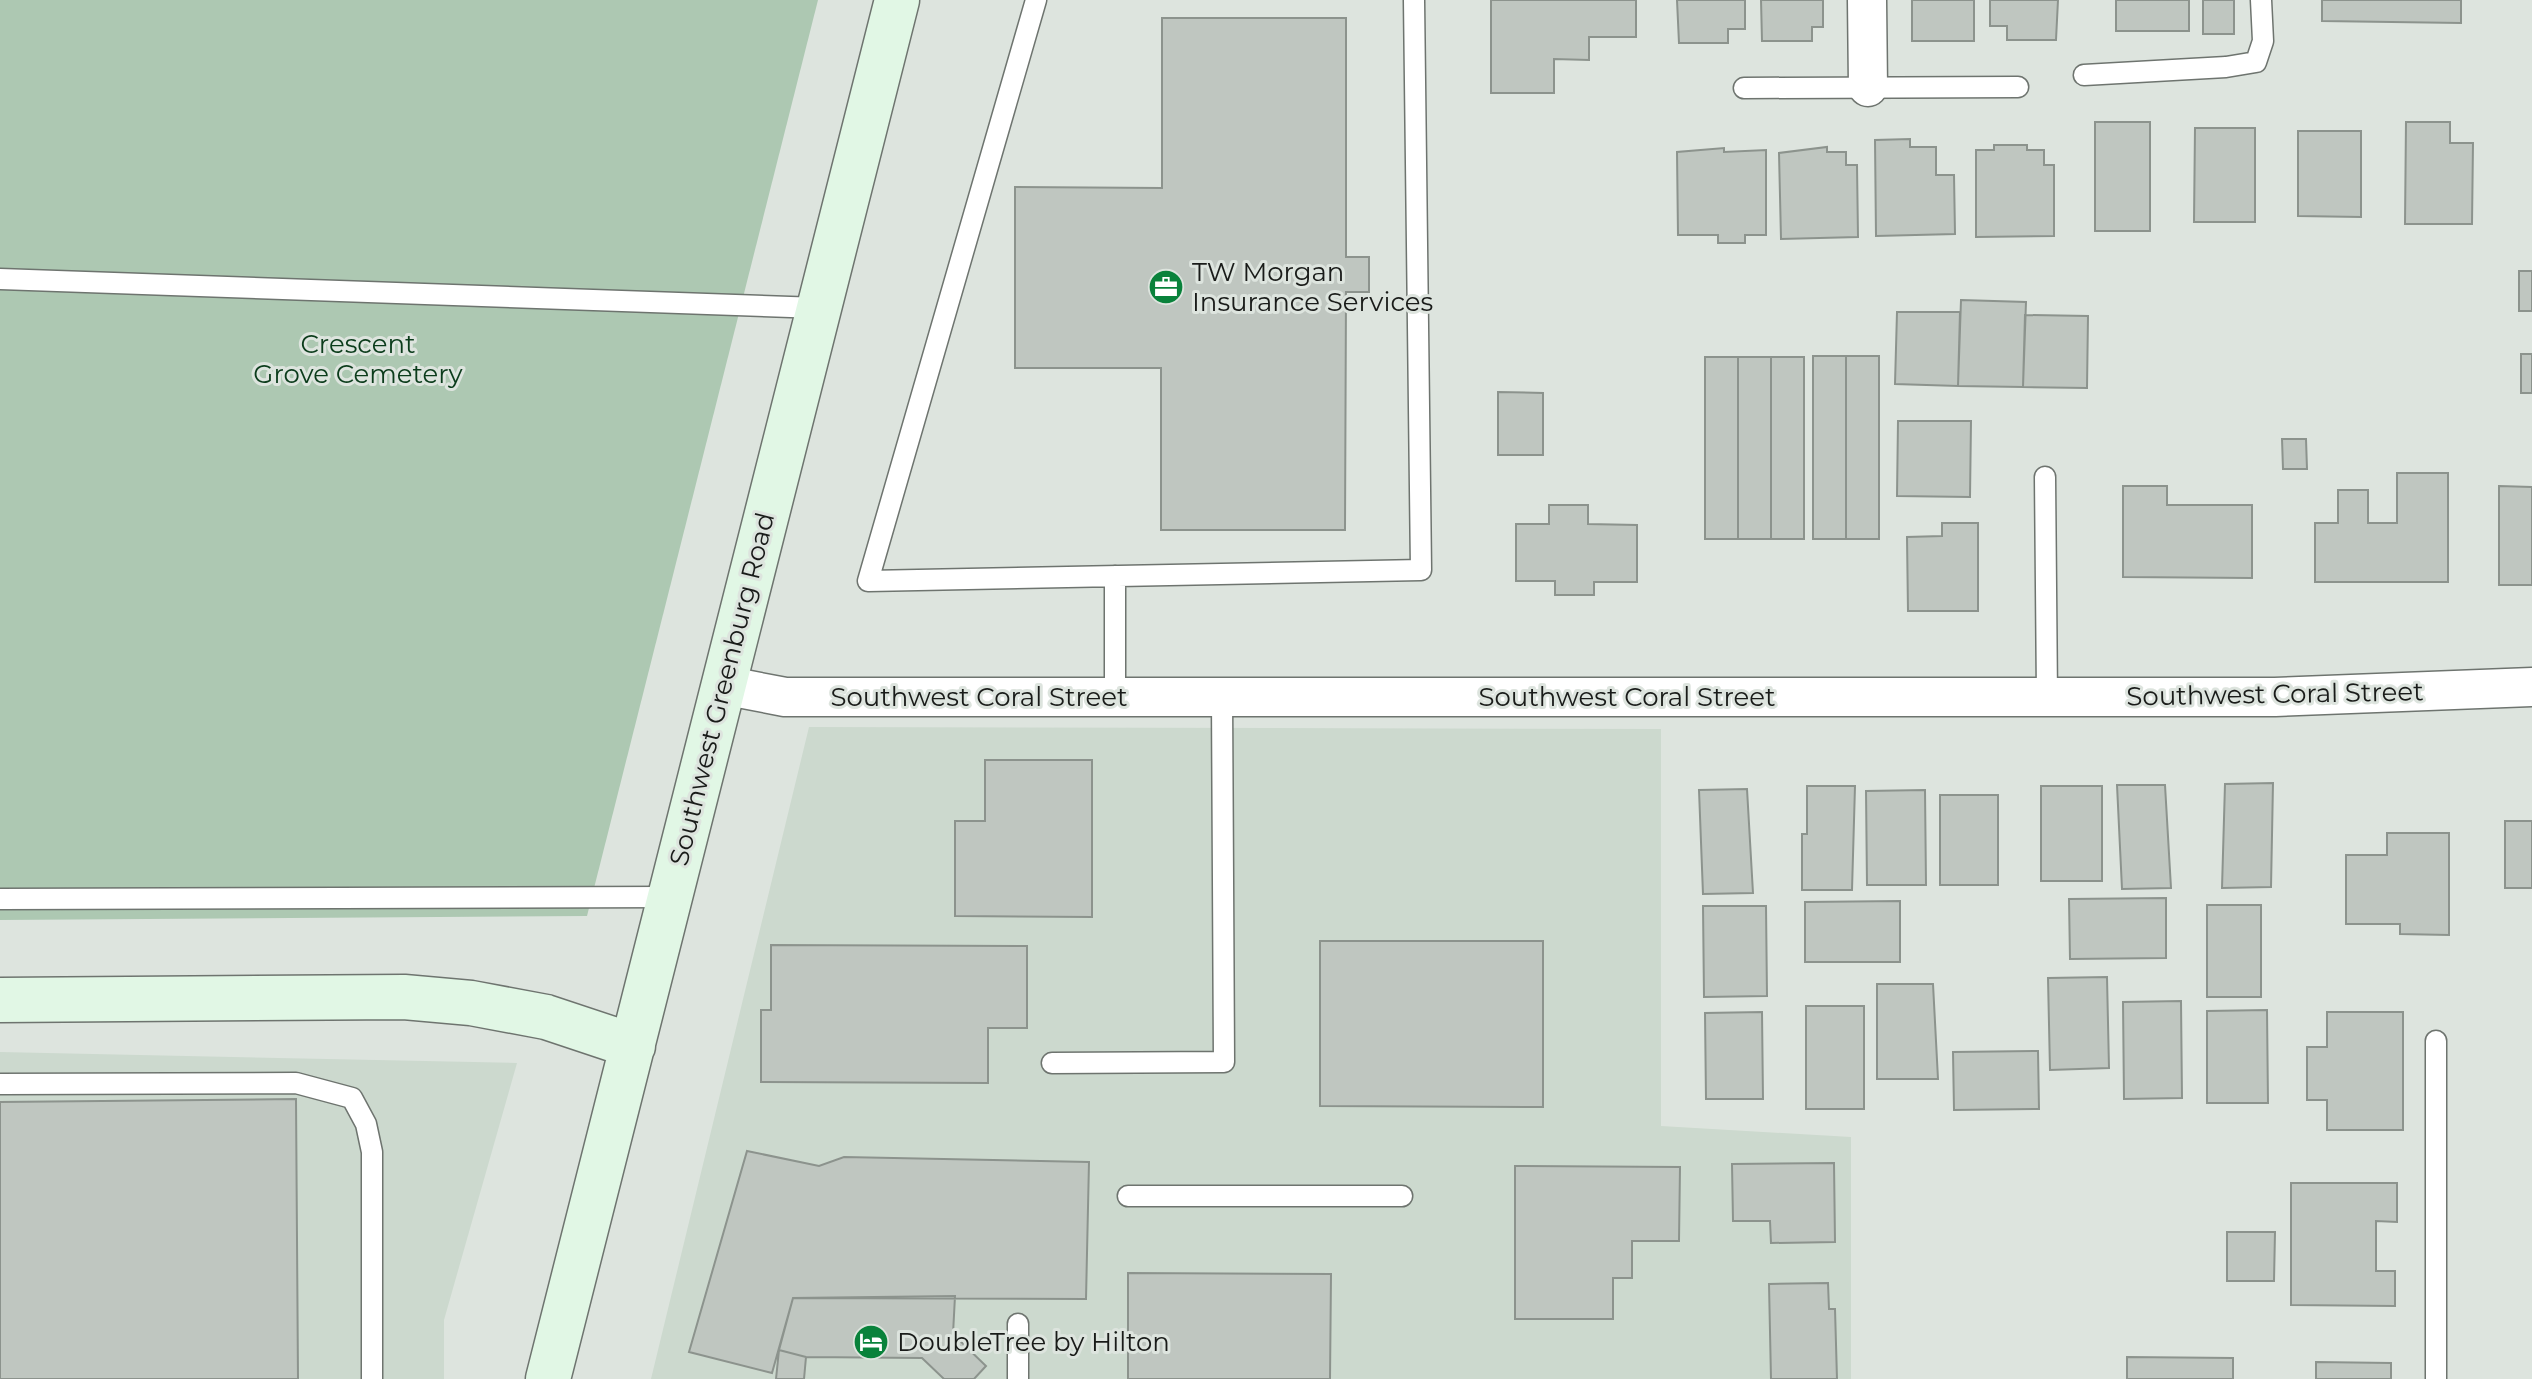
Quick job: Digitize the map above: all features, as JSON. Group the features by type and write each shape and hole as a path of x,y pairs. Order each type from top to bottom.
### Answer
{"main road":[{"name":"Southwest Greenburg Road","path":"548,1379 897,0"},
{"path":"0,1000 404,997 503,1008 546,1017 633,1046"}],"street":[{"path":"1867,0 1868,87"},
{"name":"Southwest Coral Street","path":"723,685 785,697 2275,697 2532,687"}],"lane":[{"path":"1036,0 868,581 1421,570 1414,0"},
{"path":"2084,75 2226,67 2256,62 2263,41 2261,0"},
{"path":"1744,88 2018,87"},
{"path":"0,279 819,308"},
{"path":"2045,477 2047,697"},
{"path":"1115,576 1115,697"},
{"path":"1052,1063 1224,1062 1222,697"},
{"path":"0,899 670,897"},
{"path":"2436,1041 2436,1379"},
{"path":"0,1084 296,1083 352,1098 366,1124 372,1152 372,1379"},
{"path":"1128,1196 1402,1196"},
{"path":"1018,1324 1018,1379"}],"shaded area":[{"path":"809,727 1661,729 1661,1126 1851,1137 1851,1379 651,1379"},
{"path":"0,1052 517,1063 444,1320 444,1379 0,1379"}],"green space":[{"name":"Crescent Grove Cemetery","path":"0,0 818,0 587,916 0,920"}],"building":[{"path":"1491,0 1636,0 1636,37 1589,37 1589,60 1554,59 1554,93 1491,93"},
{"path":"1677,0 1745,0 1745,29 1728,29 1728,43 1679,43"},
{"path":"1761,0 1823,0 1823,27 1812,27 1812,41 1762,41"},
{"path":"1912,0 1974,0 1974,41 1912,41"},
{"path":"1990,0 2058,0 2056,40 2007,40 2007,26 1990,26"},
{"path":"2116,0 2189,0 2189,31 2116,31"},
{"path":"2203,0 2234,0 2234,34 2203,34"},
{"path":"2322,0 2461,0 2461,23 2322,21"},
{"path":"1162,18 1346,18 1346,257 1369,257 1369,292 1346,292 1345,530 1161,530 1161,368 1015,368 1015,187 1162,188"},
{"path":"2095,122 2150,122 2150,231 2095,231"},
{"path":"2406,122 2450,122 2450,143 2473,143 2472,224 2405,224"},
{"path":"2195,128 2255,128 2255,222 2194,222"},
{"path":"2298,131 2361,131 2361,217 2298,216"},
{"path":"1910,139 1910,147 1936,147 1936,175 1954,175 1955,234 1876,236 1875,140"},
{"path":"1994,145 2027,145 2027,150 2044,150 2044,165 2054,165 2054,236 1976,237 1976,150 1994,150"},
{"path":"1827,147 1827,152 1846,152 1846,165 1857,165 1858,237 1781,239 1779,153"},
{"path":"1724,148 1724,152 1766,150 1766,235 1745,235 1745,243 1718,243 1718,235 1678,235 1677,152"},
{"path":"2519,271 2532,271 2532,311 2519,311"},
{"path":"1961,300 2026,302 2023,387 1958,386"},
{"path":"1897,312 1960,312 1958,386 1895,384"},
{"path":"2025,315 2088,316 2087,388 2023,387"},
{"path":"2521,354 2532,354 2532,393 2521,393"},
{"path":"1813,356 1846,356 1846,539 1813,539"},
{"path":"1846,356 1879,356 1879,539 1846,539"},
{"path":"1705,357 1738,357 1738,539 1705,539"},
{"path":"1738,357 1771,357 1771,539 1738,539"},
{"path":"1771,357 1804,357 1804,539 1771,539"},
{"path":"1498,392 1543,393 1543,455 1498,455"},
{"path":"1898,421 1971,421 1970,497 1897,496"},
{"path":"2282,439 2306,439 2307,469 2283,469"},
{"path":"2397,473 2448,473 2448,582 2315,582 2315,523 2338,523 2338,490 2368,490 2368,523 2397,523"},
{"path":"2123,486 2167,486 2167,505 2252,505 2252,578 2123,577"},
{"path":"2499,486 2532,487 2532,585 2499,585"},
{"path":"1549,505 1588,505 1588,524 1637,525 1637,582 1594,582 1594,595 1555,595 1555,581 1516,581 1516,524 1549,524"},
{"path":"1942,523 1978,523 1978,611 1908,611 1907,537 1942,536"},
{"path":"985,760 1092,760 1092,917 955,916 955,821 985,821"},
{"path":"2273,783 2271,887 2222,888 2225,784"},
{"path":"2117,785 2165,785 2171,888 2122,889"},
{"path":"1807,786 1855,786 1852,890 1802,890 1802,834 1807,834"},
{"path":"2041,786 2102,786 2102,881 2041,881"},
{"path":"1747,789 1753,893 1703,894 1699,790"},
{"path":"1925,790 1926,885 1867,885 1866,791"},
{"path":"1940,795 1998,795 1998,885 1940,885"},
{"path":"2505,821 2532,821 2532,888 2505,888"},
{"path":"2387,833 2449,833 2449,935 2400,934 2400,924 2346,924 2346,855 2387,855"},
{"path":"2166,898 2166,958 2070,959 2069,899"},
{"path":"1900,901 1900,962 1805,962 1805,902"},
{"path":"2207,905 2261,905 2261,997 2207,997"},
{"path":"1703,906 1766,906 1767,996 1704,997"},
{"path":"1320,941 1543,941 1543,1107 1320,1106"},
{"path":"771,945 1027,946 1027,1028 988,1028 988,1083 761,1082 761,1010 771,1010"},
{"path":"2107,977 2109,1068 2050,1070 2048,978"},
{"path":"1877,984 1933,984 1938,1079 1877,1079"},
{"path":"2181,1001 2182,1098 2124,1099 2123,1002"},
{"path":"1806,1006 1864,1006 1864,1109 1806,1109"},
{"path":"2267,1010 2268,1103 2207,1103 2207,1011"},
{"path":"1762,1012 1763,1099 1706,1099 1705,1013"},
{"path":"2327,1012 2403,1012 2403,1130 2327,1130 2327,1100 2307,1100 2307,1047 2327,1047"},
{"path":"2038,1051 2039,1109 1954,1110 1953,1052"},
{"path":"296,1099 298,1379 0,1379 0,1102"},
{"path":"747,1151 819,1166 844,1157 1089,1162 1086,1299 793,1298 772,1373 689,1352"},
{"path":"1834,1163 1835,1242 1771,1243 1770,1221 1733,1221 1732,1164"},
{"path":"1515,1166 1680,1167 1679,1241 1632,1241 1632,1278 1613,1278 1613,1319 1515,1319"},
{"path":"2291,1183 2397,1183 2397,1222 2376,1221 2376,1271 2395,1271 2395,1306 2291,1305"},
{"path":"2227,1232 2275,1232 2274,1281 2227,1281"},
{"path":"1128,1273 1331,1274 1330,1379 1128,1379"},
{"path":"1828,1283 1829,1309 1835,1309 1837,1379 1771,1379 1769,1284"},
{"name":"DoubleTree by Hilton","path":"955,1296 953,1334 986,1366 974,1379 944,1379 922,1358 806,1357 779,1350 793,1298"},
{"path":"779,1350 806,1357 804,1379 776,1379"},
{"path":"2127,1357 2233,1358 2233,1379 2127,1379"},
{"path":"2316,1362 2391,1363 2391,1379 2316,1379"}],"place":[{"name":"TW Morgan Insurance Services","path":"1166,287"},
{"name":"DoubleTree by Hilton","path":"871,1342"}]}
